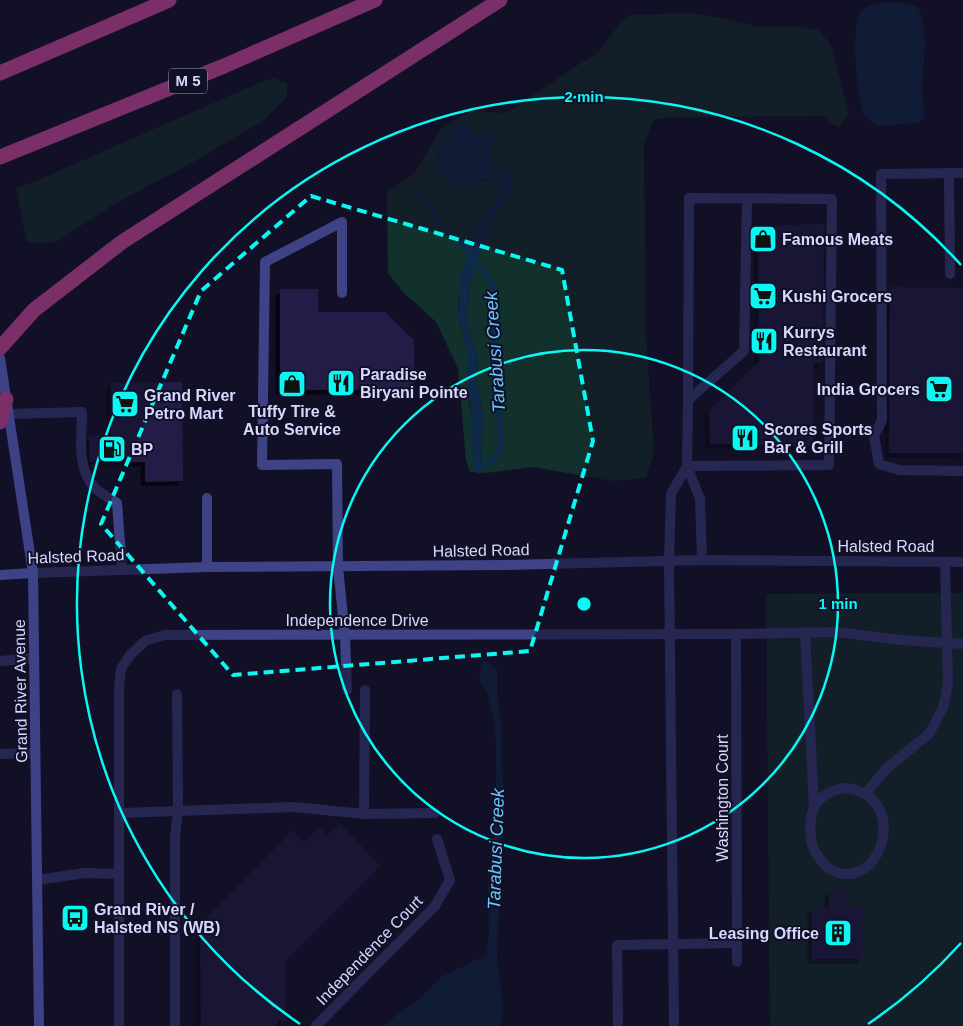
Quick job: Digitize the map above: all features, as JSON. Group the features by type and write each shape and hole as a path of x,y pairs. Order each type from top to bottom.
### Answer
{"highway":[{"path":"0,72 169,0"},
{"name":"M 5","path":"0,157 224,66 375,0"},
{"path":"0,348 34,310 122,242 500,0"}],"main road":[{"name":"Grand River Avenue","path":"0,358 5,411 33,573 39,1026"},
{"name":"Halsted Road","path":"0,575 33,573"}],"street":[{"path":"949,173 950,274"},
{"path":"963,173 881,174 882,420 874,436 880,464 899,470 963,471"},
{"path":"687,466 829,464 832,198 689,198 687,466 700,499 702,560"},
{"path":"688,400 744,351 747,199"},
{"path":"342,292 342,222 265,262 262,465 337,464 338,566 345,636 347,690"},
{"path":"5,411 82,412 82,464 88,479 95,489 117,503 122,569"},
{"path":"674,1026 669,561 670,494 687,466"},
{"path":"207,567 208,498"},
{"name":"Halsted Road","path":"33,573 207,567 505,565 702,560 963,562"},
{"path":"866,793 888,768 928,734 943,708 948,684 945,562"},
{"path":"804,632 814,806 810,818 812,846 820,860 829,870 846,874 862,870 875,858 881,849 884,824 881,811 875,800 855,788 843,788 832,791 822,797 814,806"},
{"name":"Independence Drive","path":"119,1026 119,688 122,669 130,655 145,641 165,635 345,636 837,632 901,640 963,644"},
{"name":"Washington Court","path":"736,634 737,962"},
{"path":"0,661 34,658"},
{"path":"364,814 365,690"},
{"path":"175,1026 175,836 178,811 177,694"},
{"path":"0,754 35,753"},
{"path":"120,813 294,807 364,814 435,813"},
{"name":"Independence Court","path":"316,1026 434,906 450,880 436,839"},
{"path":"37,880 85,873 119,874"},
{"path":"618,1026 617,945 737,942"}],"highlighted area":[{"path":"311,196 562,270 593,441 530,651 233,675 101,524 201,291"}],"green space":[{"path":"690,13 759,27 799,26 820,31 831,46 849,113 838,128 823,116 676,117 653,120 644,146 646,337 654,453 646,478 613,481 533,467 486,473 470,472 466,460 458,368 436,322 403,292 388,273 387,192 415,173 440,130 469,111 507,113 599,52 619,24 630,15","holes":["464,122 477,137 483,134 490,152 489,159 492,167 505,168 514,176 511,192 499,210 480,249 470,283 468,327 478,359 476,380 483,413 481,470 467,390 467,348 458,318 458,301 461,278 481,221 500,193 501,181 492,178 479,182 441,172 437,156 438,143 450,140 457,123"]},
{"path":"274,78 287,84 287,97 264,120 188,165 116,203 56,242 27,243 16,188"},
{"path":"963,593 963,1026 770,1026 766,594"}],"water":[{"path":"898,2 918,7 922,19 925,38 922,87 925,118 916,123 877,126 865,116 859,96 855,50 857,23 862,11 871,5"},
{"path":"457,123 469,123 472,132 477,136 491,133 493,135 490,165 507,169 514,175 511,192 499,210 480,249 470,283 468,327 478,359 476,380 483,413 481,471 473,469 471,408 467,390 467,348 458,318 459,284 468,253 481,221 500,193 501,181 492,178 460,186 453,185 443,176 440,170 438,143 450,140"},
{"path":"483,661 489,661 491,667 497,668 497,692 501,725 504,814 497,959 503,1007 501,1026 382,1026 418,1000 441,977 486,955 489,934 488,886 496,812 496,743 494,720 487,693 481,683 479,673"}],"building":[{"path":"824,224 823,363 814,363 813,446 710,444 709,411 759,361 758,226"},
{"path":"890,287 963,288 963,453 889,453"},
{"path":"280,289 318,289 318,312 385,312 414,340 414,390 280,390"},
{"path":"182,382 183,481 145,482 145,462 90,462 89,436 111,436 111,383"},
{"path":"339,823 381,866 286,961 286,1021 278,1021 278,1026 201,1026 200,924 293,830 304,842 319,827 327,835"},
{"name":"Leasing Office","path":"846,889 846,907 863,907 863,959 812,959 812,908 829,907 829,890"}],"waterway":[{"name":"Tarabusi Creek","path":"417,189 429,204 432,212 450,234 462,244 492,284 501,447 494,458 478,470"}],"place":[{"name":"Famous Meats","path":"763,239"},
{"name":"Kushi Grocers","path":"763,296"},
{"name":"Kurrys Restaurant","path":"764,341"},
{"name":"Paradise Biryani Pointe","path":"341,383"},
{"name":"Tuffy Tire & Auto Service","path":"292,384"},
{"name":"India Grocers","path":"939,389"},
{"name":"Grand River Petro Mart","path":"125,404"},
{"name":"Scores Sports Bar & Grill","path":"745,438"},
{"name":"BP","path":"112,449"},
{"name":"Grand River / Halsted NS (WB)","path":"75,918"},
{"name":"Leasing Office","path":"838,933"}]}
